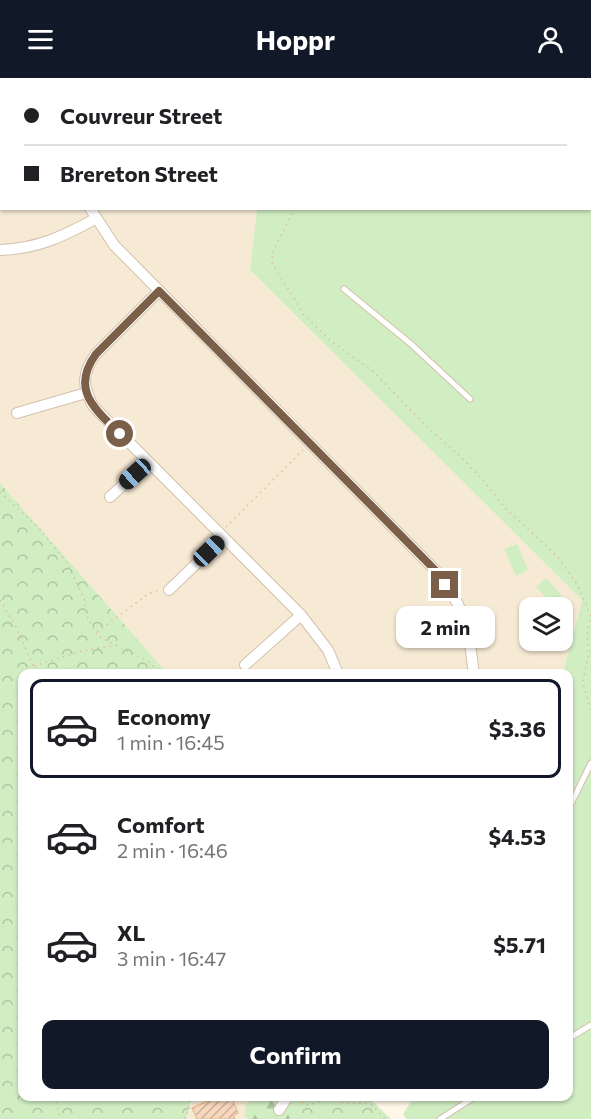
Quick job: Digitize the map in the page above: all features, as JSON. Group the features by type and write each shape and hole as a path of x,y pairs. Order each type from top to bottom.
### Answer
{"street":[{"path":"91,210 114,245 437,572 458,604 469,636 473,669"},
{"path":"0,250 31,247 59,238 95,219"},
{"path":"159,291 87,366 84,380 86,393 93,406 300,615 328,650 336,669"},
{"path":"17,413 86,393"},
{"path":"110,497 148,462"},
{"path":"169,590 221,536"},
{"path":"245,665 300,615"},
{"path":"279,1110 285,1101"}],"lane":[{"path":"344,289 411,344 470,399"},
{"path":"573,800 591,763"},
{"path":"573,1036 591,1025"},
{"path":"440,1119 468,1101"}],"path":[{"path":"294,210 273,251 272,264 302,313 332,342 374,372 424,424 462,458 505,508 556,555 577,584 591,616 587,634 589,651 583,682 591,713"},
{"path":"221,536 309,443"},
{"path":"0,492 38,526 66,561 84,598 88,619 98,636 149,662 156,669"},
{"path":"96,632 154,590 169,590"},
{"path":"0,600 16,627 35,669"},
{"path":"34,666 81,651 117,645"},
{"path":"56,1101 60,1119"},
{"path":"185,1119 190,1101"},
{"path":"299,1101 308,1105 324,1101"},
{"path":"338,1101 372,1105 385,1119"}],"shaded area":[{"path":"0,210 257,210 250,270 582,600 573,635 573,597 519,597 519,651 569,651 564,669 162,669 0,484"},
{"path":"193,1101 249,1101 245,1117 248,1119 186,1119"}],"green space":[{"path":"257,210 591,210 591,1119 406,1119 403,1114 411,1101 573,1101 573,669 564,669 569,651 573,651 573,635 582,600 250,270"},
{"path":"0,483 163,669 18,669 18,1101 192,1101 186,1119 0,1119"},
{"path":"517,544 528,570 516,576 504,549"},
{"path":"546,578 563,597 546,597 536,587"},
{"path":"249,1101 363,1101 359,1119 248,1119 245,1117"},
{"path":"304,1101 372,1101 391,1119 289,1119"}],"building":[{"path":"208,1101 233,1101 238,1113 233,1115 235,1119 197,1119 192,1108"}],"route":[{"path":"120,434 93,406 86,393 84,380 87,366 96,354 159,291 437,572 445,585"}]}
